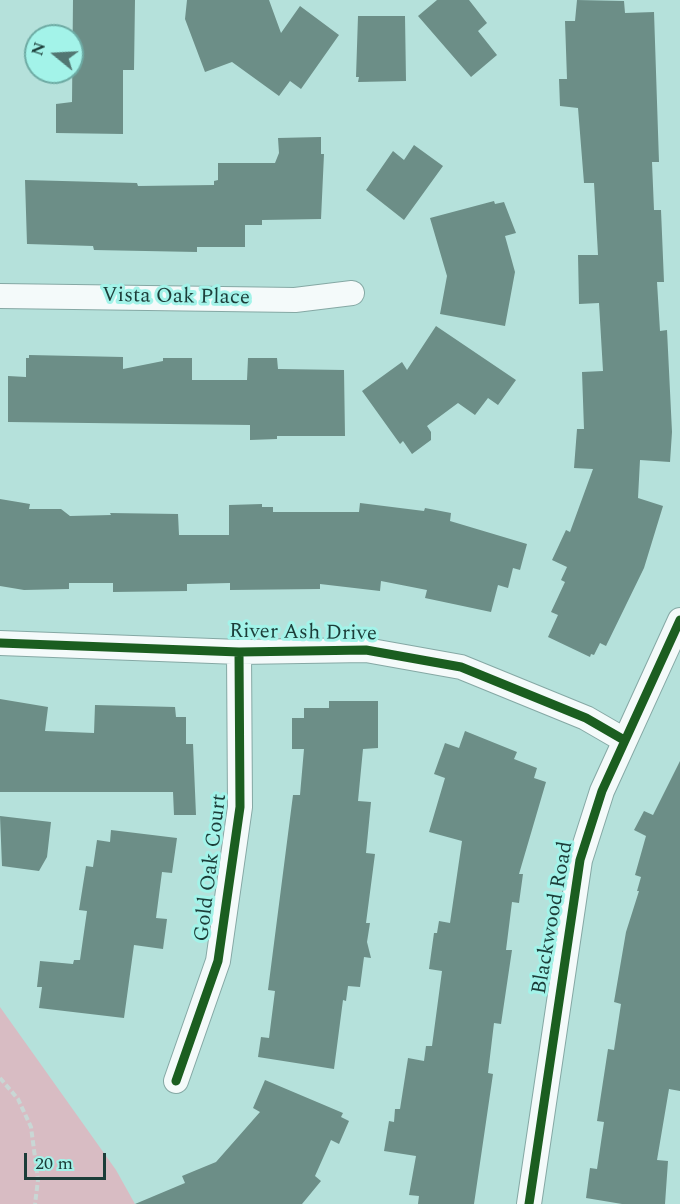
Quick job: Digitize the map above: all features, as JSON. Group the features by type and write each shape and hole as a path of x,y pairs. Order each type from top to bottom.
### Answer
{"street":[{"name":"Vista Oak Place","path":"0,296 295,300 352,293"},
{"name":"Blackwood Road","path":"529,1204 580,860 594,812 624,740 680,620"},
{"name":"River Ash Drive","path":"0,644 239,652 366,650 449,663 586,718 624,740"},
{"name":"Gold Oak Court","path":"176,1081 218,961 240,807 239,652"}],"path":[{"path":"0,1078 18,1099 31,1127 38,1180 35,1204"}],"shaded area":[{"path":"0,1007 116,1170 135,1204 0,1204"}],"building":[{"path":"73,0 135,0 134,70 123,70 123,134 56,133 56,104 72,102 72,84 84,84 84,24 73,24"},
{"path":"187,0 269,0 281,33 300,6 339,35 301,89 290,81 279,96 232,62 205,72 185,19"},
{"path":"437,0 469,0 487,23 478,31 497,55 471,77 418,16"},
{"path":"577,0 624,1 625,13 654,12 659,162 652,162 654,210 661,210 664,282 657,282 660,331 667,330 672,432 670,462 640,460 638,498 663,506 644,568 606,646 600,643 594,655 591,654 590,657 548,637 558,615 551,612 565,582 561,580 567,567 552,560 566,530 570,532 593,469 574,468 577,429 584,429 582,372 603,371 599,303 579,304 578,255 598,255 594,183 584,183 578,108 560,106 559,79 567,79 565,21 575,21"},
{"path":"358,16 405,16 406,81 358,82 359,77 356,77"},
{"path":"321,137 321,154 324,154 321,219 262,220 262,225 245,225 245,247 197,247 197,252 94,250 93,246 27,244 25,180 137,183 138,186 214,185 214,181 218,180 218,163 275,163 279,153 278,138"},
{"path":"414,145 443,166 404,220 366,190 393,151 404,160"},
{"path":"494,201 495,204 504,202 516,233 505,236 515,272 505,326 440,314 447,276 430,218"},
{"path":"436,326 516,380 498,405 488,398 475,415 458,403 427,426 431,432 431,440 412,454 403,441 400,444 362,391 402,362 407,370"},
{"path":"29,355 123,357 123,369 163,361 163,358 192,358 192,380 247,380 248,358 277,358 278,369 344,370 345,436 277,436 277,439 250,440 250,425 8,422 8,376 26,377 26,358 29,358"},
{"path":"0,499 30,504 29,509 61,509 70,516 111,515 110,513 178,514 179,535 229,535 229,505 262,504 262,507 273,507 273,512 359,512 360,503 424,511 425,508 451,513 450,521 527,544 520,570 513,568 508,588 498,585 491,612 425,598 427,590 381,581 380,591 320,584 320,589 230,590 230,583 187,584 187,591 113,592 113,583 69,583 69,589 24,590 0,586"},
{"path":"0,699 48,707 45,731 94,733 95,705 175,707 176,717 186,717 186,744 193,744 196,815 174,815 173,792 0,792"},
{"path":"329,701 378,701 378,748 363,749 358,801 371,802 366,853 375,854 366,923 370,923 367,942 371,958 364,957 360,987 348,986 346,1001 343,1000 334,1069 258,1057 261,1037 269,1038 275,991 268,990 293,795 300,795 304,749 292,749 292,718 304,718 304,708 329,708"},
{"path":"465,731 517,752 514,759 537,768 534,778 546,782 519,874 523,874 519,903 512,902 506,950 512,950 501,1024 494,1023 488,1073 493,1074 474,1204 418,1204 419,1196 409,1195 416,1156 384,1151 389,1121 394,1122 395,1109 400,1109 408,1058 424,1061 426,1046 432,1046 442,971 429,969 434,933 437,933 439,921 450,923 462,841 429,832 445,778 434,774 445,743 459,748"},
{"path":"680,761 680,1091 669,1089 657,1160 668,1161 665,1204 622,1204 586,1198 590,1168 597,1169 604,1122 597,1121 608,1049 614,1050 621,1004 614,1002 626,932 641,877 635,875 646,836 634,830 644,811 653,815"},
{"path":"0,816 51,822 47,857 39,871 2,866"},
{"path":"111,830 177,838 172,873 162,872 156,918 167,919 163,949 134,945 124,1018 39,1008 42,987 37,987 40,961 73,964 74,960 80,960 87,911 79,910 86,866 93,867 97,840 110,842"},
{"path":"265,1080 343,1113 341,1117 349,1121 339,1144 331,1140 315,1176 321,1181 302,1204 135,1204 185,1183 182,1176 216,1162 260,1112 253,1108"}],"cycle path":[{"path":"529,1204 580,860 602,791 680,620"},
{"path":"0,643 239,652 366,650 461,667 586,718 624,740"},
{"path":"176,1081 218,961 240,807 239,652"}]}
